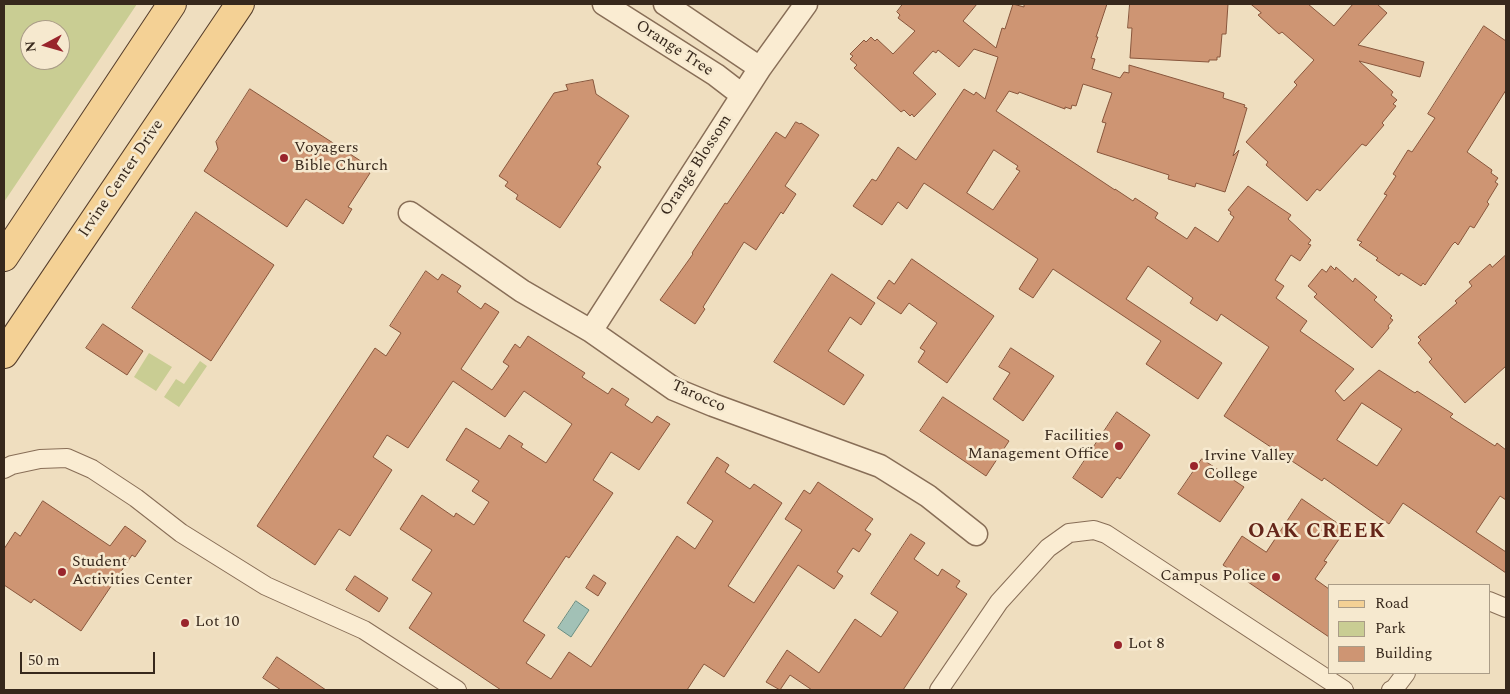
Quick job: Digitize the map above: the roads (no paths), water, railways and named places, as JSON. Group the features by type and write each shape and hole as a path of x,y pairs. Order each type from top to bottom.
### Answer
{"main road":[{"path":"4,257 172,4"},
{"name":"Irvine Center Drive","path":"4,354 240,4"}],"street":[{"name":"Orange Tree","path":"604,4 716,75 742,95"},
{"name":"Orange Tree","path":"665,4 760,68"},
{"name":"Orange Blossom","path":"591,331 742,95 806,4"},
{"name":"Tarocco","path":"410,213 522,291 591,331 674,389 880,466 928,496 976,534"},
{"path":"4,469 12,464 40,459 67,458 92,469 136,498 181,533 266,586 364,630 457,690"},
{"path":"939,690 999,602 1048,548 1069,534 1094,530 1106,534 1344,690"},
{"path":"1490,601 1506,608"},
{"path":"1391,690 1394,689 1405,674"}],"water":[{"path":"576,601 589,610 571,637 558,628"}],"place":[{"name":"Voyagers Bible Church","path":"284,158"},
{"name":"Facilities Management Office","path":"1119,446"},
{"name":"Irvine Valley College","path":"1194,466"},
{"name":"Student Activities Center","path":"62,572"},
{"name":"Campus Police","path":"1276,577"},
{"name":"Lot 10","path":"185,623"},
{"name":"Lot 8","path":"1118,645"}],"district":[{"name":"OAK CREEK","path":"1317,533"}]}
